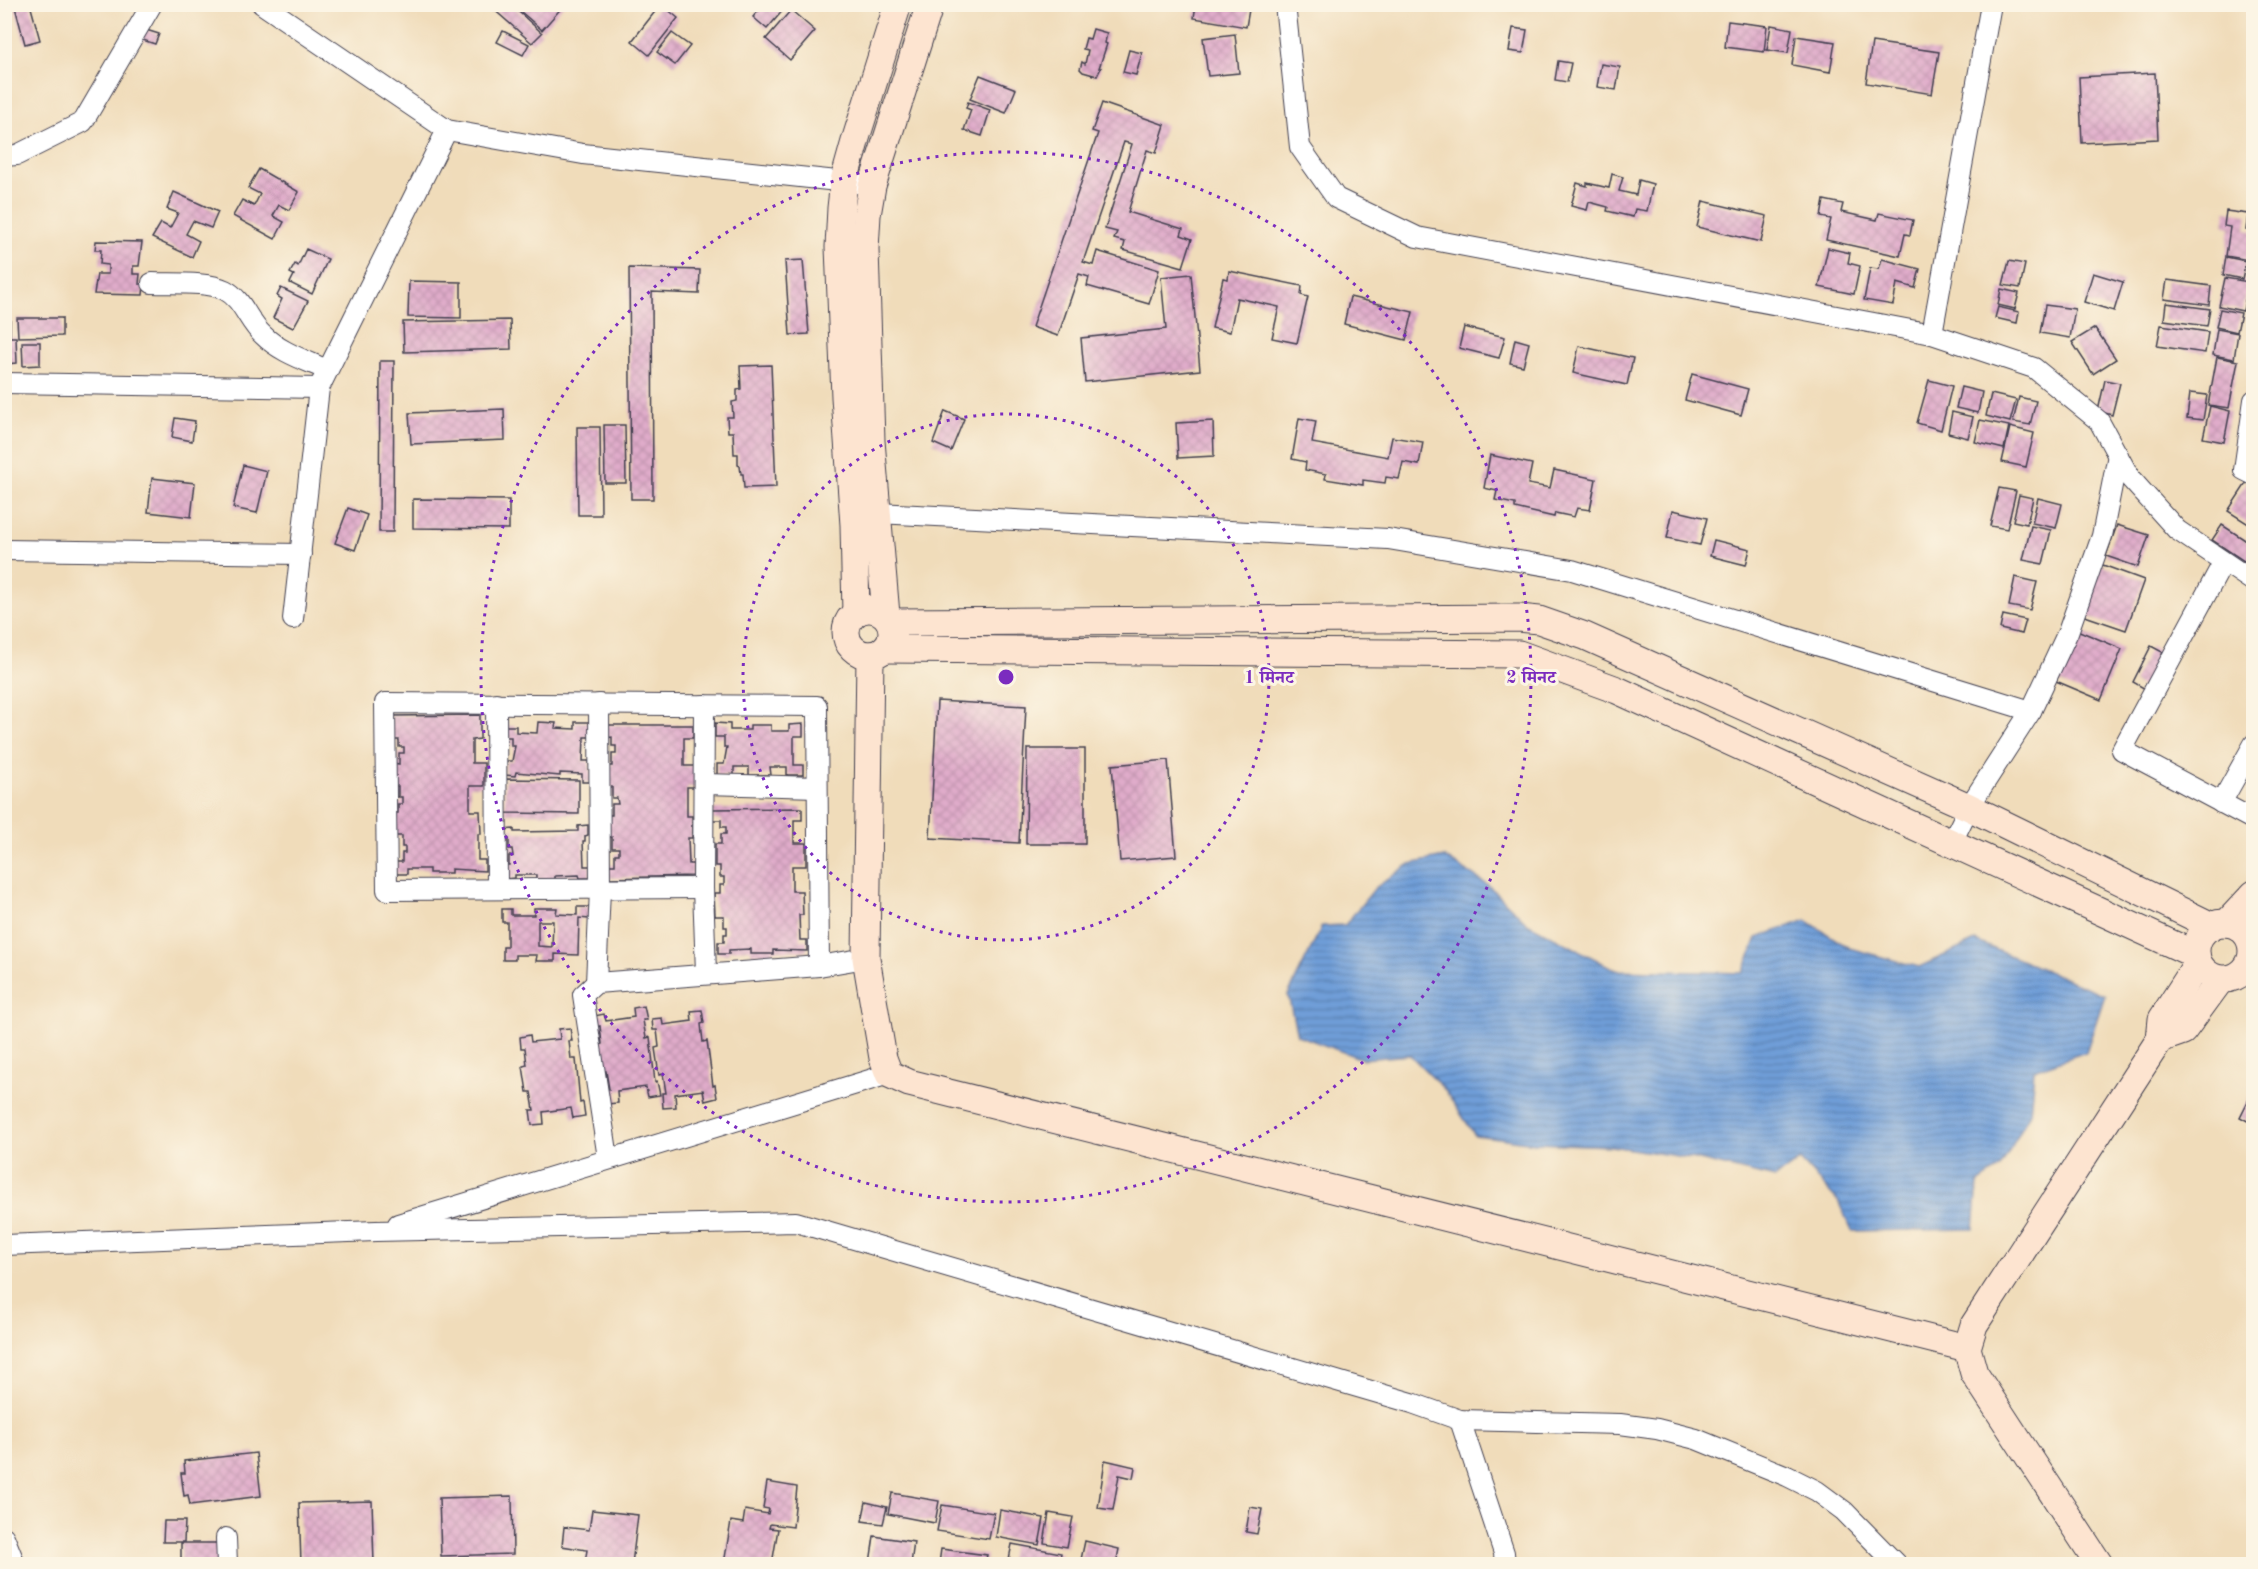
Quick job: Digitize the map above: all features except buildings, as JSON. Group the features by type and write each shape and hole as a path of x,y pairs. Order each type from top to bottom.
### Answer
{"main road":[{"path":"856,612 854,525 845,397 839,247 844,182 898,4"},
{"path":"930,4 872,186 865,249 871,441 888,618 892,637 877,652 866,958 883,1058 889,1074 921,1086 1967,1348"},
{"path":"2160,1039 2182,1030 2236,981 2246,968 2252,946 2242,929 2219,924 1969,807 1585,636 1539,620 1507,618 888,618 872,609 864,609 856,612 848,623 847,638 855,650 877,652 1519,654 1617,690 2197,959 2207,974 2236,981"},
{"path":"2099,1564 1974,1373 1967,1348 1974,1325 2160,1039 2162,1019 2197,959 2198,939 2202,932 2219,924 2253,894"}],"street":[{"path":"4,156 16,154 83,122 152,4"},
{"path":"262,4 447,130 583,154 872,186"},
{"path":"1285,4 1300,147 1336,198 1417,237 1932,334 2034,368 2099,421 2130,478 2177,530 2253,582"},
{"path":"1932,334 1991,4"},
{"path":"293,619 323,379 447,130"},
{"path":"152,283 212,285 223,289 235,296 261,334 323,379"},
{"path":"4,383 323,379"},
{"path":"2253,400 2244,470 2253,475"},
{"path":"1951,843 1969,807 2031,711 2068,632 2102,536 2118,455"},
{"path":"877,513 1388,539 1572,570 2031,711"},
{"path":"4,550 301,554"},
{"path":"2223,563 2122,750 2253,820"},
{"path":"703,888 387,890 385,703 817,706 819,966"},
{"path":"496,704 497,889"},
{"path":"596,983 600,889 599,704"},
{"path":"704,705 705,974"},
{"path":"2221,803 2253,744"},
{"path":"704,784 817,787"},
{"path":"608,1158 583,995 596,983 819,966 866,958"},
{"path":"376,1231 608,1158 889,1074"},
{"path":"4,1245 376,1231 796,1222 1412,1402 1460,1420 1620,1424 1696,1438 1817,1491 1844,1511 1896,1564"},
{"path":"1460,1420 1504,1553 1505,1564"},
{"path":"4,1537 15,1564"},
{"path":"226,1538 227,1564"}],"water":[{"path":"1444,857 1488,885 1527,923 1616,970 1743,973 1757,938 1806,920 1849,948 1919,967 1975,941 2105,995 2086,1052 2034,1070 2030,1113 2000,1168 1978,1183 1974,1229 1852,1231 1838,1201 1800,1160 1775,1178 1691,1158 1611,1146 1535,1143 1475,1135 1444,1089 1410,1055 1362,1059 1297,1035 1288,995 1322,926 1345,925 1375,888 1410,864"}]}
